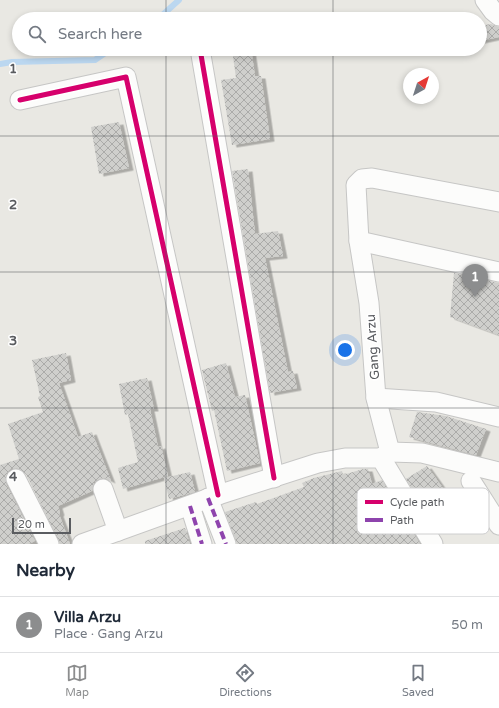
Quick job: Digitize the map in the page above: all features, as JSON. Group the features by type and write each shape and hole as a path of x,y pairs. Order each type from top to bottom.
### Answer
{"street":[{"path":"485,0 493,11 499,16"},
{"path":"201,56 274,478"},
{"path":"20,100 126,77 213,496 226,544"},
{"name":"Gang Arzu","path":"403,488 385,455 376,398 369,303 359,241 356,185 362,178 372,178 499,202"},
{"path":"359,241 499,272"},
{"path":"376,398 436,402 499,417"},
{"path":"82,544 190,506 213,496 318,463 345,458 422,453 499,472"},
{"path":"16,479 49,544"},
{"path":"471,481 475,488"},
{"path":"103,489 118,531"},
{"path":"190,506 202,544"},
{"path":"489,510 499,526"},
{"name":"Gang Arzu","path":"428,534 433,544"}],"building":[{"path":"491,24 499,27 499,37 487,40 487,25"},
{"path":"233,56 252,56 255,76 261,76 270,139 232,145 221,80 236,78"},
{"path":"119,122 129,168 99,174 91,127"},
{"path":"248,169 255,234 278,231 283,256 265,258 288,372 293,371 297,388 270,393 232,171"},
{"path":"454,273 499,283 499,335 450,317"},
{"path":"66,353 71,380 59,383 78,437 92,432 111,481 105,478 99,479 94,482 92,491 58,506 59,514 70,544 60,544 26,474 17,468 11,469 7,473 6,484 35,541 28,544 0,544 0,465 19,459 8,424 43,412 38,397 40,396 32,360"},
{"path":"226,363 235,397 245,395 260,463 227,471 214,410 212,411 202,370"},
{"path":"147,378 154,409 150,409 158,447 161,446 168,476 123,489 118,468 138,462 128,414 125,415 119,384"},
{"path":"417,412 446,416 486,429 476,455 409,437"},
{"path":"427,466 443,488 412,488 406,479"},
{"path":"368,469 372,484 382,480 387,488 357,488 357,534 414,534 420,544 237,544 225,512 256,502 257,504 304,487 302,483 314,478 342,471 343,475"},
{"path":"190,472 195,492 169,499 164,478"},
{"path":"185,528 190,544 145,544 145,541"}],"waterway":[{"path":"166,12 179,0"},
{"path":"0,64 12,62 95,60 101,56"}],"marked path":[{"path":"208,498 226,544"},
{"path":"190,506 202,544"}],"cycle path":[{"path":"201,56 274,478"},
{"path":"20,100 126,77 218,495"}],"place":[{"name":"Villa Arzu","path":"475,297"}]}
